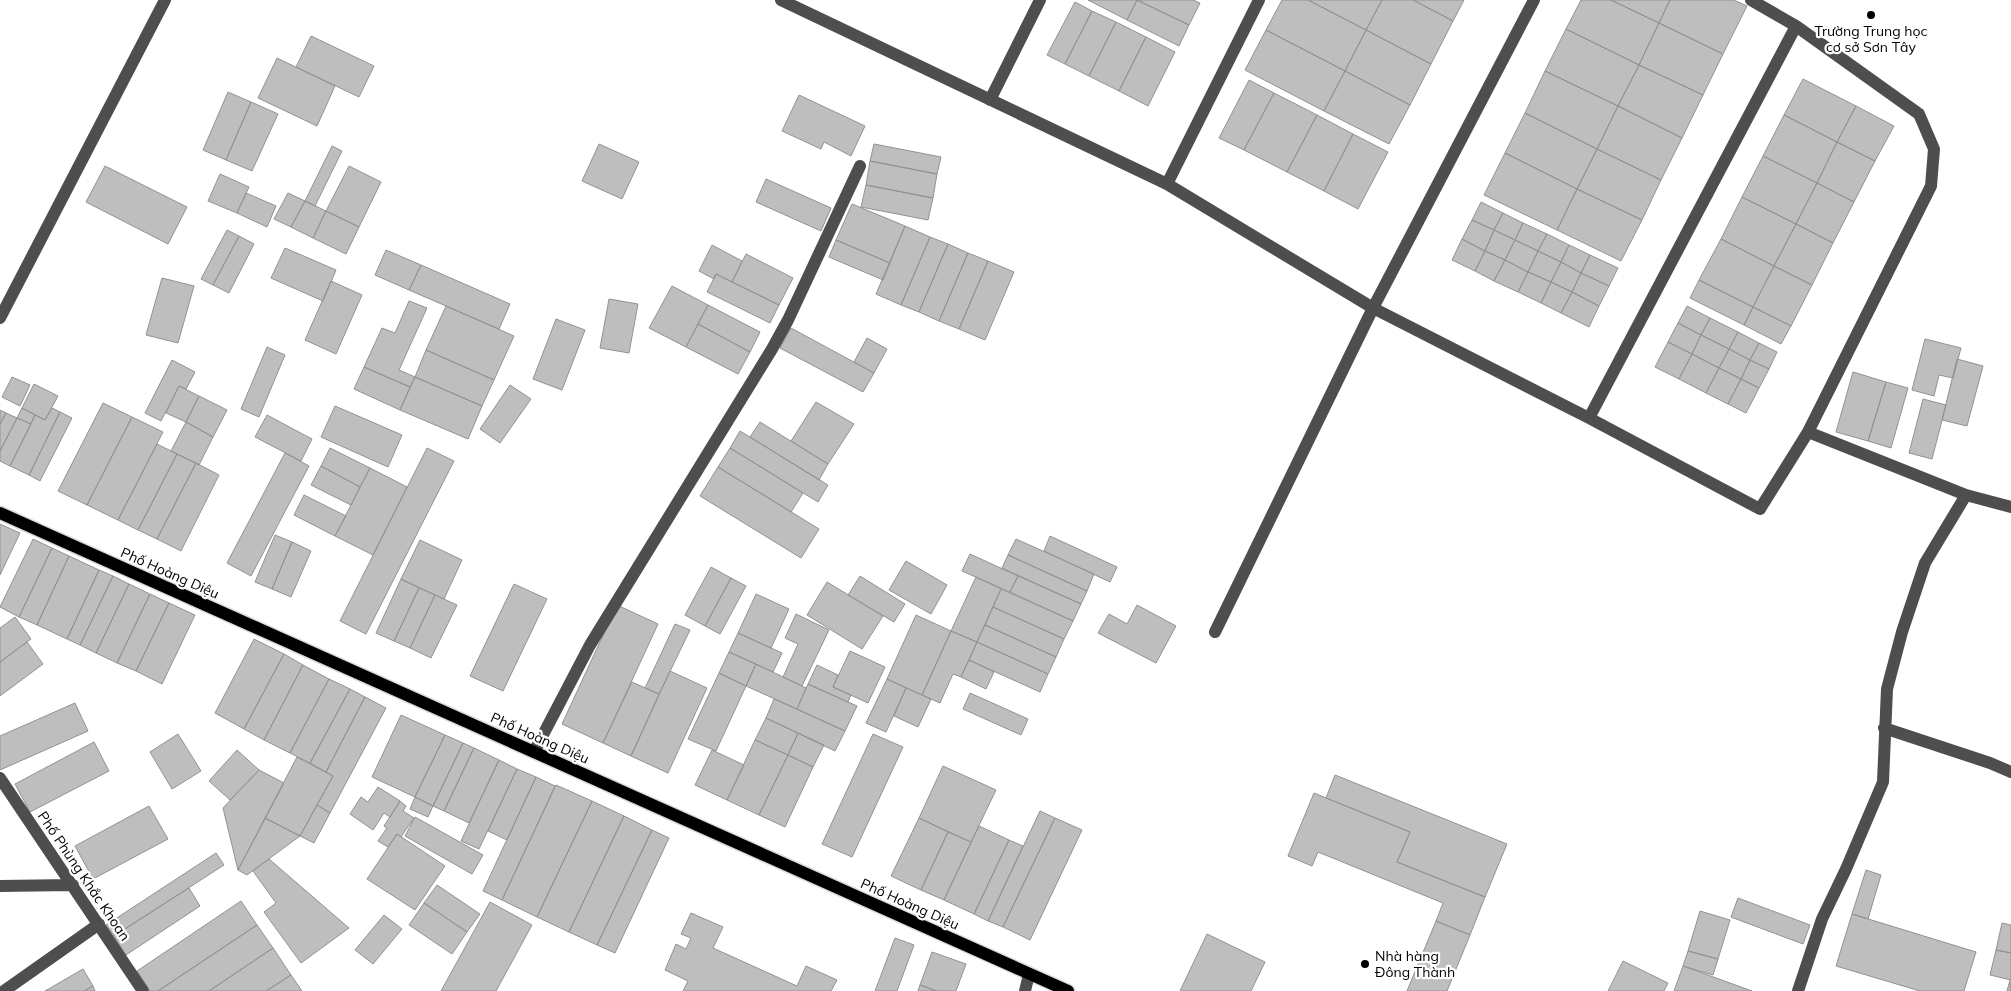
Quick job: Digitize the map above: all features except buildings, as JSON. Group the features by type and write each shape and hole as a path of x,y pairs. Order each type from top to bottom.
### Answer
{"main road":[{"name":"Phố Hoàng Diệu","path":"0,513 1068,991"}],"street":[{"path":"0,318 165,0"},
{"path":"781,0 1166,184 1373,308 1589,418 1760,509 1808,432 1931,186 1934,149 1919,114 1796,26 1751,0"},
{"path":"990,100 1040,0"},
{"path":"1166,184 1259,0"},
{"path":"1215,632 1373,308 1534,0"},
{"path":"1589,418 1796,26"},
{"path":"534,752 590,645 772,349 788,320 860,166"},
{"path":"1808,432 1966,495 2011,507"},
{"path":"1798,991 1822,919 1846,869 1883,782 1887,689 1902,632 1925,563 1966,495"},
{"path":"1884,728 2011,772"},
{"name":"Phố Phùng Khắc Khoan","path":"0,778 143,991"},
{"path":"0,886 72,885"},
{"path":"4,991 99,924"},
{"path":"1025,991 1029,974"}],"place":[{"name":"Trường Trung học cơ sở Sơn Tây","path":"1871,15"},
{"name":"Nhà hàng Đông Thành","path":"1365,964"}]}
